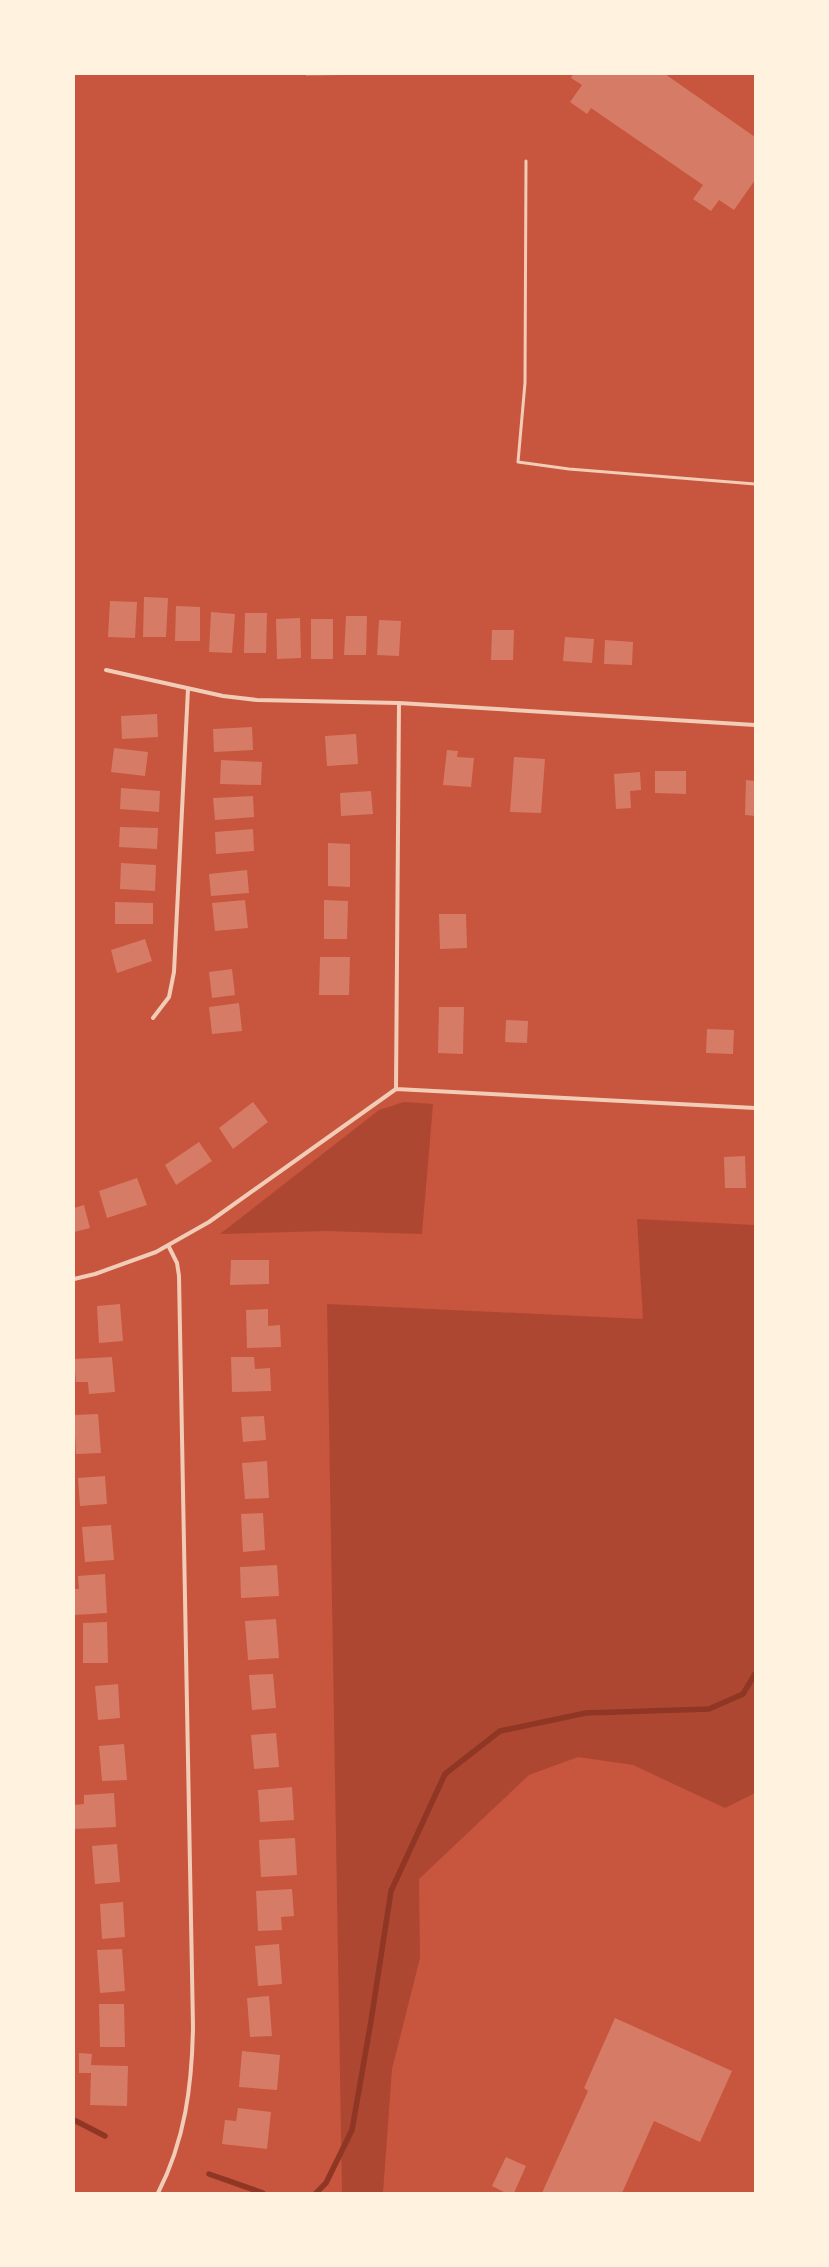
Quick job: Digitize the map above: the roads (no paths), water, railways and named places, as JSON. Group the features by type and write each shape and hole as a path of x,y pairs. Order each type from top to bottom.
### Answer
{"street":[{"path":"106,670 223,696 257,700 399,702 755,725"},
{"path":"153,1018 169,997 174,972 188,689"},
{"path":"396,1088 399,702"},
{"path":"74,1279 95,1274 156,1252 209,1222 396,1088 755,1108"},
{"path":"158,2193 180,2139 189,2102 193,2068 179,1276 177,1263 168,1245"}],"lane":[{"path":"526,161 525,383 518,462 569,469 755,484"}],"waterway":[{"path":"316,2193 326,2183 352,2130 391,1891 445,1774 500,1731 586,1713 709,1709 743,1694 755,1674"},
{"path":"74,2120 105,2136"},
{"path":"209,2174 263,2193"}]}
